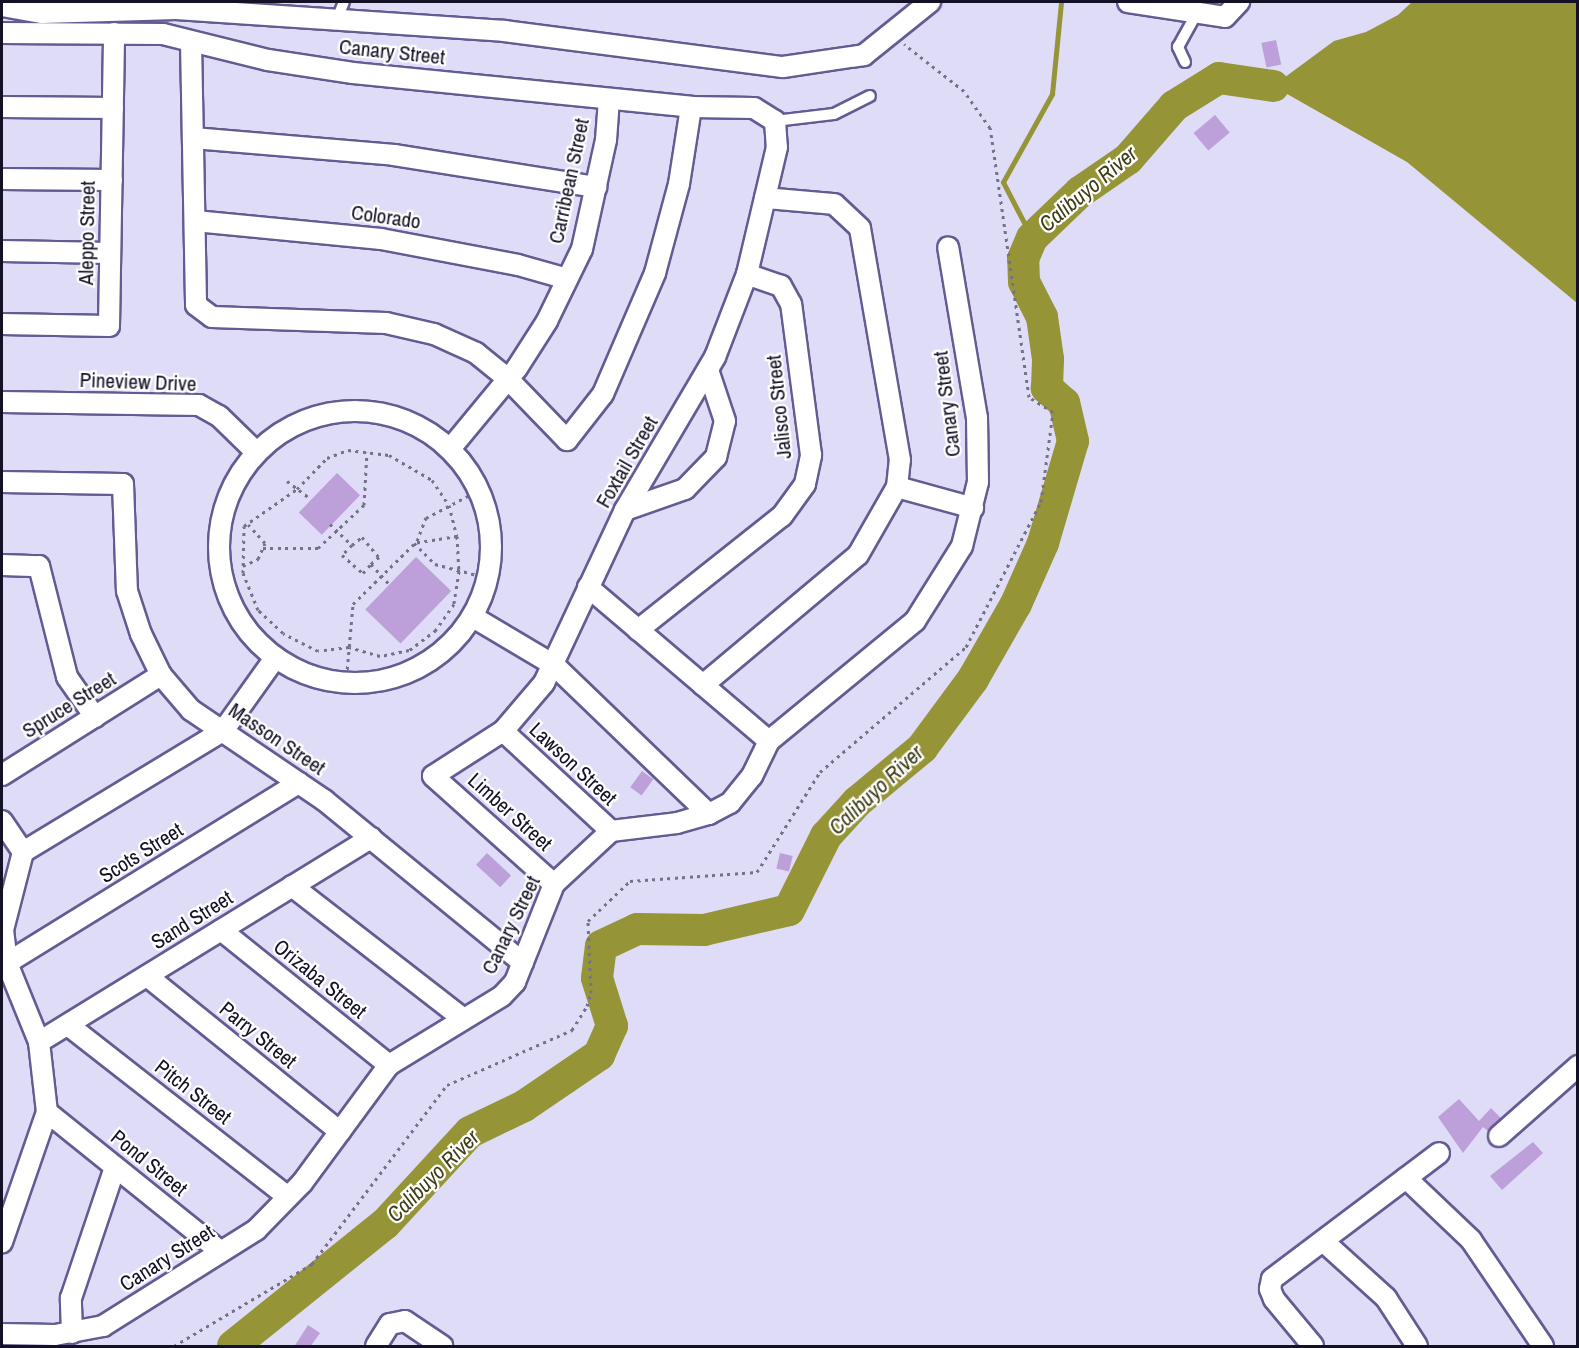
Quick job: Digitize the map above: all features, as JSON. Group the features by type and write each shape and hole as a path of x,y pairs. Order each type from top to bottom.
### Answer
{"street":[{"path":"2,6 42,13 176,9 341,10 783,67 854,58 890,37 930,2"},
{"path":"1128,2 1196,15 1225,17 1239,2"},
{"name":"Canary Street","path":"2,33 163,34 268,60 353,73 691,107 754,108 775,121"},
{"name":"Aleppo Street","path":"2,324 109,326 114,33"},
{"path":"191,42 196,305 212,317 386,323 434,334 465,348 508,379 567,440 603,393 656,273 679,184 691,107"},
{"name":"Carribean Street","path":"450,449 508,379 547,321 582,249 606,140 609,99"},
{"path":"2,107 113,108"},
{"name":"Foxtail Street","path":"433,776 502,731 532,699 554,665 588,587 626,510 708,370 747,274 777,147 775,121"},
{"path":"193,138 394,155 596,187"},
{"path":"2,179 112,180"},
{"path":"703,685 858,555 897,487 900,460 860,228 834,204 765,198"},
{"name":"Colorado","path":"195,221 381,239 518,265 567,279"},
{"name":"Canary Street","path":"2,1334 72,1333 103,1326 256,1230 288,1197 389,1065 462,1018 502,996 515,982 554,884 611,831 709,814 741,792 769,741 915,621 952,566 973,508 978,482 977,418 948,247"},
{"path":"2,251 110,253"},
{"name":"Jalisco Street","path":"638,630 782,516 805,484 811,455 791,304 781,286 747,274"},
{"path":"626,510 685,489 716,457 725,421 708,370"},
{"name":"Pineview Drive","path":"2,402 199,405 219,416 256,452"},
{"path":"361,410 393,416 414,425 450,449 479,490 489,519 492,548 488,578 473,617 450,647 419,669 384,682 346,684 313,677 275,658 249,634 231,604 220,570 219,535 226,500 256,452 297,423 328,412 361,410"},
{"name":"Masson Street","path":"2,482 123,484 127,591 141,634 161,675 191,710 299,783 523,963"},
{"path":"897,487 973,508"},
{"path":"2,565 39,566 68,677 95,717"},
{"path":"588,587 769,741"},
{"path":"473,617 554,665 709,814"},
{"path":"2,1242 47,1112 39,1042 7,963 3,930 23,852 223,731 275,658"},
{"name":"Spruce Street","path":"2,775 161,675"},
{"name":"Lawson Street","path":"502,731 611,831"},
{"name":"Limber Street","path":"433,776 554,884"},
{"name":"Scots Street","path":"7,963 299,783"},
{"path":"2,821 23,852"},
{"name":"Sand Street","path":"39,1042 370,838"},
{"path":"292,886 462,1018"},
{"name":"Orizaba Street","path":"221,930 389,1065"},
{"name":"Parry Street","path":"147,976 340,1132"},
{"name":"Pitch Street","path":"68,1025 288,1197"},
{"path":"1499,1136 1578,1066"},
{"name":"Pond Street","path":"47,1112 221,1252"},
{"path":"1313,1347 1274,1299 1270,1289 1272,1279 1439,1154"},
{"path":"72,1333 71,1298 115,1167"},
{"path":"1406,1178 1471,1240 1543,1347"},
{"path":"1323,1241 1386,1298 1417,1347"},
{"path":"376,1347 390,1324 405,1321 442,1347"}],"lane":[{"path":"1185,62 1178,47 1196,15"},
{"path":"775,121 834,114 870,96"}],"path":[{"path":"174,1347 312,1264 447,1084 572,1030 587,1006 591,993 588,921 622,888 630,881 757,872 820,772 966,648 1041,502 1053,412 1029,397 990,128 964,91 914,48 890,37"},
{"path":"348,450 389,454 432,480 449,505 457,536 459,571 454,604 435,630 409,650 380,656 349,647 318,651 283,633 258,610 243,566 241,543 248,524 297,489 327,458 348,450"},
{"path":"263,548 318,548 338,530 364,505 367,452"},
{"path":"287,482 311,499"},
{"path":"346,684 353,604 414,543 426,518 479,490"},
{"path":"243,566 258,559 263,548 258,532 248,524"},
{"path":"330,524 352,545"},
{"path":"414,543 457,536"},
{"path":"362,537 379,557 371,564 363,573 342,555 362,537"},
{"path":"414,543 435,564 488,578"},
{"path":"371,564 389,584"}],"shaded area":[{"path":"1412,2 1577,2 1577,303 1407,162 1273,86 1334,41 1366,32 1398,15"}],"building":[{"path":"1276,40 1281,64 1267,68 1261,43"},
{"path":"1215,115 1230,133 1208,151 1194,133"},
{"path":"337,473 360,495 322,535 299,513"},
{"path":"416,557 451,591 401,644 365,610"},
{"path":"642,771 653,779 642,795 630,787"},
{"path":"487,853 511,876 500,887 476,865"},
{"path":"780,853 793,856 789,872 776,869"},
{"path":"1459,1099 1479,1121 1491,1108 1501,1118 1488,1131 1483,1127 1463,1153 1438,1117"},
{"path":"1533,1142 1543,1153 1502,1190 1490,1176"},
{"path":"308,1325 320,1333 310,1347 294,1347"}],"waterway":[{"path":"1032,238 1003,182 1052,94 1061,2"},
{"name":"Calibuyo River","path":"233,1346 385,1224 470,1132 524,1106 599,1055 612,1026 597,978 601,946 637,929 704,930 789,910 826,836 857,802 922,748 973,679 1016,604 1043,543 1073,441 1064,403 1047,388 1048,359 1042,317 1024,282 1023,259 1032,238 1080,192 1128,159 1174,106 1219,78 1273,86"}]}
